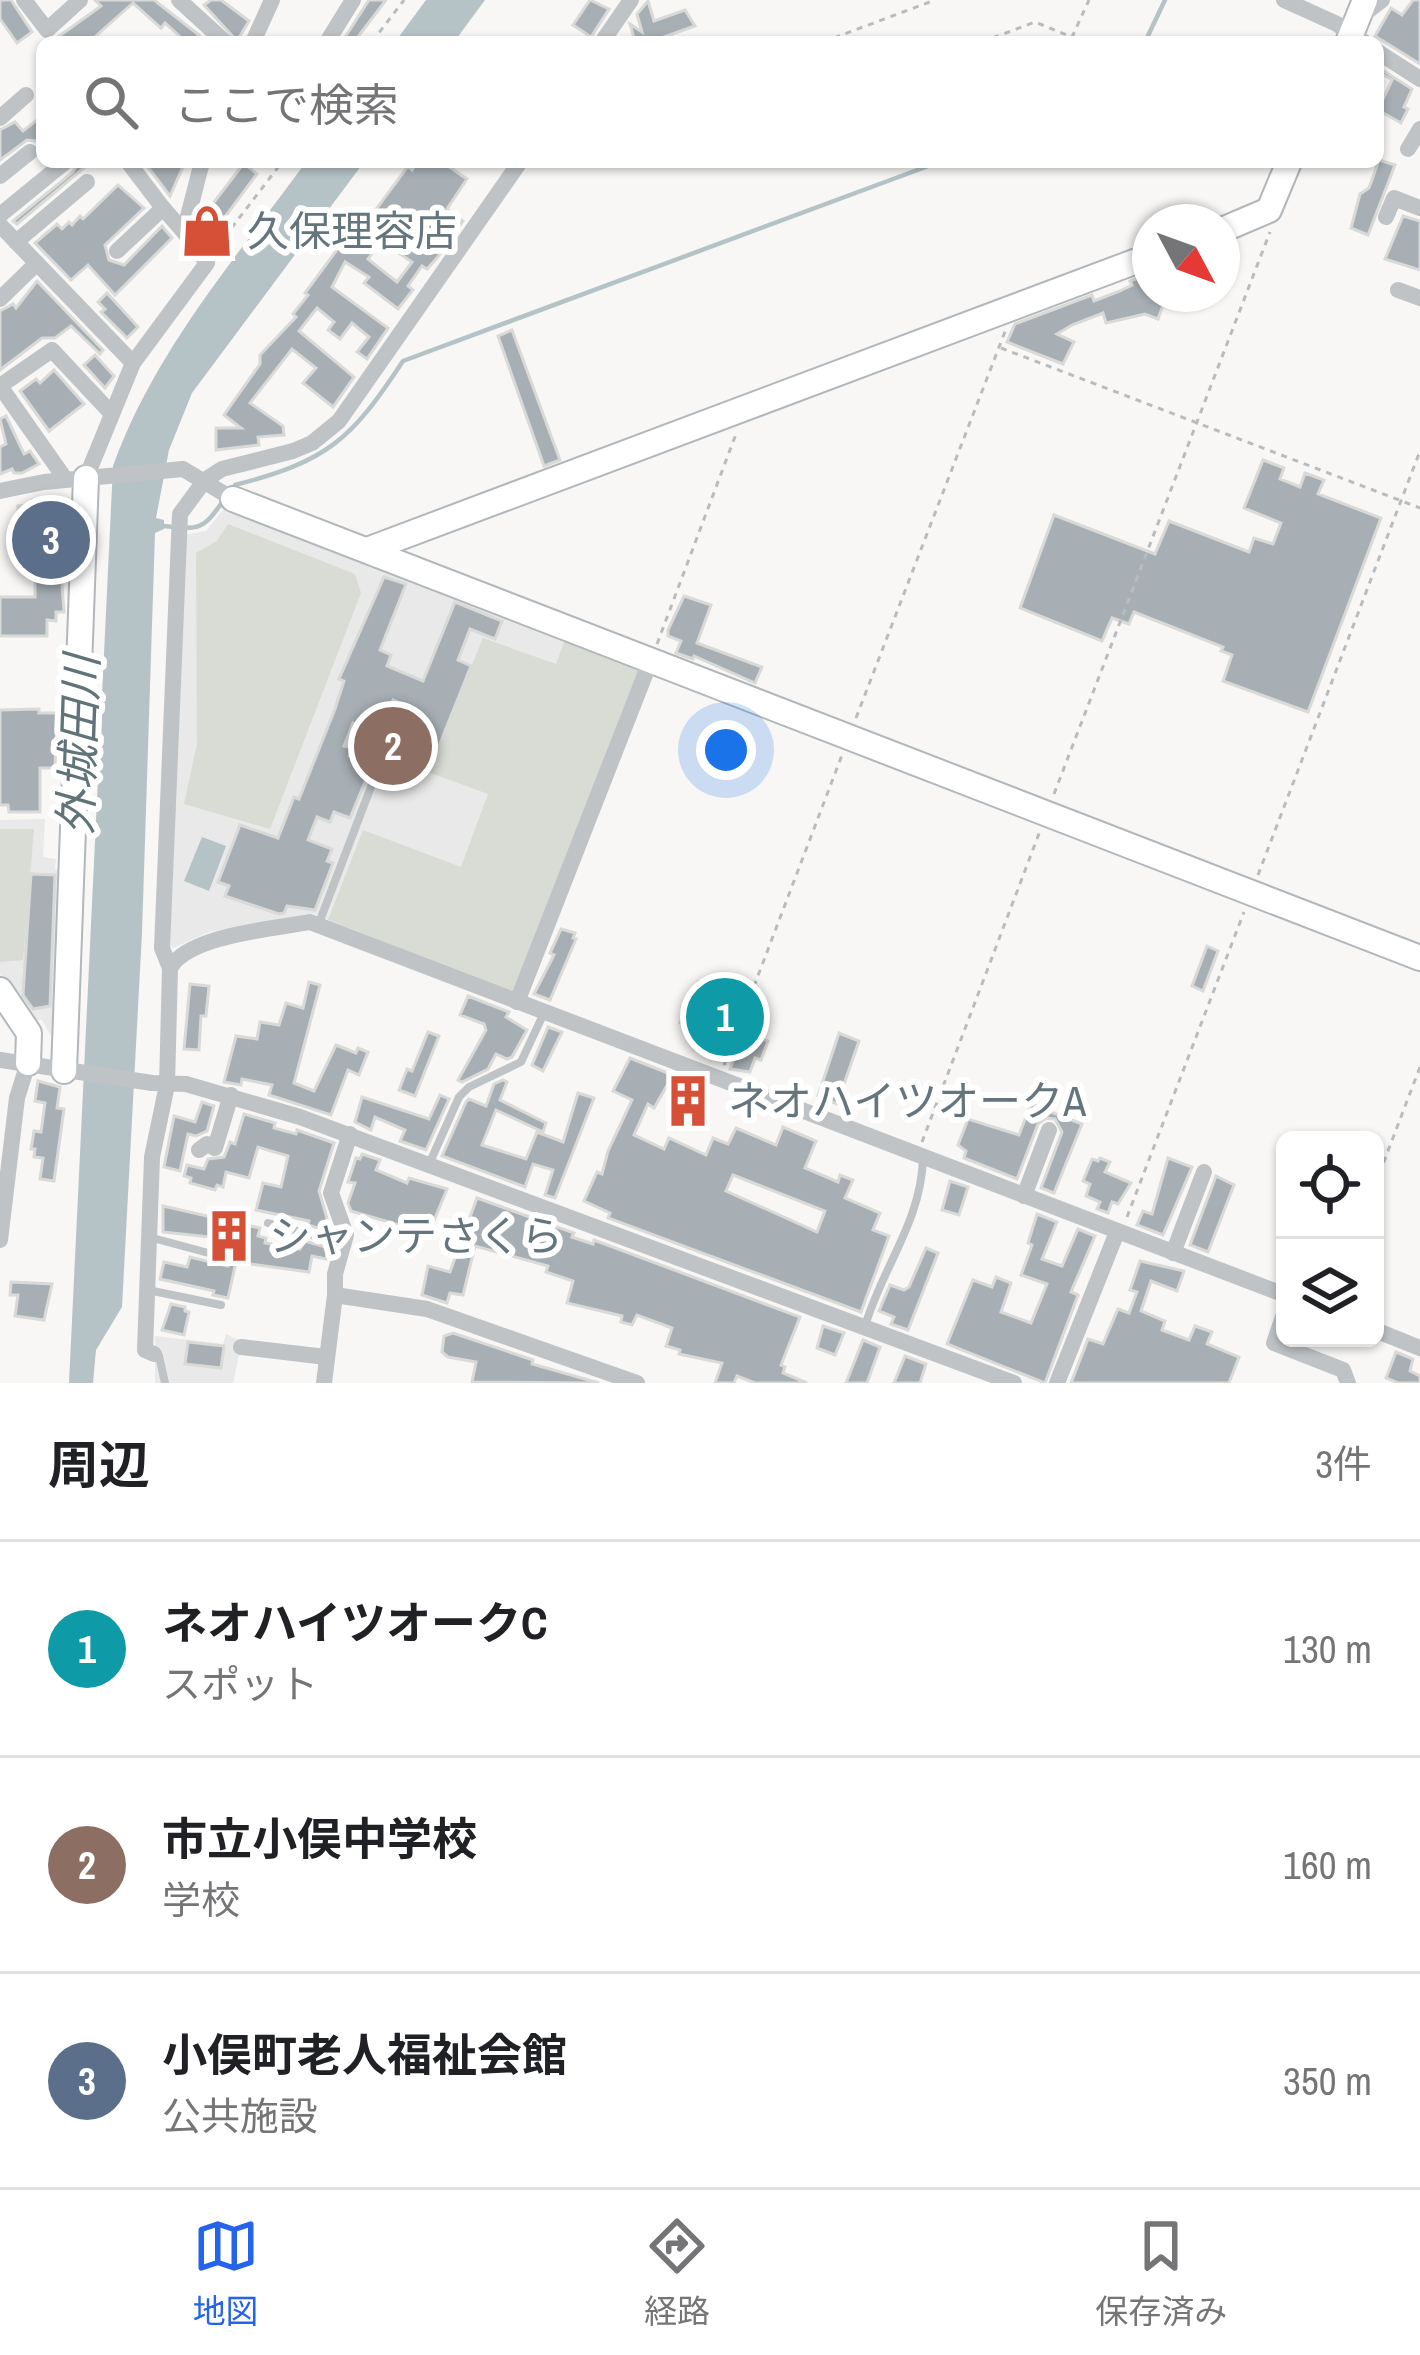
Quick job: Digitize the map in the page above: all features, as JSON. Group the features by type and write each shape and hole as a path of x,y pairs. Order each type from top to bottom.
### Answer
{"street":[{"path":"24,0 47,31 80,0"},
{"path":"179,0 218,36"},
{"path":"256,36 272,0"},
{"path":"331,36 353,0"},
{"path":"606,36 631,0"},
{"path":"1284,0 1357,27 1382,0"},
{"path":"1384,56 1420,79"},
{"path":"0,118 26,95"},
{"path":"1408,148 1420,129"},
{"path":"0,176 30,152"},
{"path":"0,215 58,168"},
{"path":"184,232 200,168"},
{"path":"154,1354 145,1350 146,1290 152,1157 170,968 162,948 178,527 205,480 222,469 312,443 339,421 516,168"},
{"path":"1240,223 1272,205 1287,168"},
{"path":"67,1071 83,478 133,363 207,263 134,169"},
{"path":"16,242 87,182"},
{"path":"1386,217 1394,198 1420,208"},
{"path":"117,251 163,208"},
{"path":"0,225 133,363"},
{"path":"0,299 37,263"},
{"path":"367,550 1132,263"},
{"path":"1398,290 1420,298"},
{"path":"83,478 6,403 0,386 52,350 112,413"},
{"path":"0,491 183,469 227,497 1420,958"},
{"path":"517,1002 650,662"},
{"path":"170,968 177,956 202,944 310,922 1276,1292"},
{"path":"0,990 29,1033 0,1240"},
{"path":"0,1060 163,1078 231,1096 350,1134 1014,1383"},
{"path":"199,1150 206,1144 215,1148 231,1096"},
{"path":"0,1115 17,1097"},
{"path":"1024,1196 1049,1130"},
{"path":"323,1383 334,1274 346,1235 331,1193 350,1134"},
{"path":"1173,1253 1204,1172"},
{"path":"1057,1383 1120,1233"},
{"path":"335,1295 427,1309 637,1383"},
{"path":"1384,1334 1420,1348"},
{"path":"241,1347 326,1357"},
{"path":"1284,1347 1343,1370 1348,1383"}],"lane":[{"path":"318,925 377,771"},
{"path":"429,1164 459,1097 469,1087 520,1062 544,1014"},
{"path":"865,1326 872,1301 914,1217 923,1178 920,1156"},
{"path":"268,1222 343,1243"},
{"path":"148,1237 227,1258"},
{"path":"146,1290 220,1305"},
{"path":"154,1354 160,1355 165,1383"}],"path":[{"path":"377,36 404,0"},
{"path":"839,36 935,0"},
{"path":"1072,36 1089,0"},
{"path":"998,36 1035,22 1070,36"},
{"path":"849,32 851,36"},
{"path":"207,263 277,168"},
{"path":"920,1156 1274,224 1272,205"},
{"path":"719,1079 1000,348 1008,321 1005,310"},
{"path":"1000,348 1420,508"},
{"path":"650,662 746,406"},
{"path":"1120,1233 1420,451"},
{"path":"1384,1161 1420,1067"}],"shaded area":[{"path":"426,0 485,0 458,36 399,36"},
{"path":"302,168 360,168 192,393 169,450 156,518 164,520 164,529 155,533 142,933 122,1307 96,1350 93,1383 69,1383 113,466 150,384"},
{"path":"223,510 636,665 515,993 314,914 209,932 173,948 169,945 184,535 206,531"},
{"path":"228,524 355,574 361,593 270,829 184,804 197,744 196,553 217,541"},
{"path":"566,637 639,670 515,993 328,920 363,830 461,867 488,794 428,772 483,638 556,664"},
{"path":"45,819 43,857 56,859 55,869 67,870 59,1039 0,974 0,820"},
{"path":"0,829 34,829 23,960 0,962"},
{"path":"202,837 226,846 209,891 184,881"},
{"path":"226,1334 242,1342 233,1383 155,1383 155,1336 223,1344"}],"building":[{"path":"0,0 11,0 32,32 17,43 0,19"},
{"path":"95,0 154,0 199,35 179,36 165,23 161,28 133,3 96,36 59,36 101,6"},
{"path":"221,0 249,21 240,36 232,36 204,5"},
{"path":"369,0 386,0 359,36 346,36"},
{"path":"590,0 609,9 592,36 573,25"},
{"path":"1413,0 1420,0 1420,64 1384,42 1384,36 1375,36 1391,8 1402,15"},
{"path":"648,1 654,21 685,10 695,26 667,36 633,36 630,24 642,32 637,14"},
{"path":"1384,71 1412,89 1401,123 1384,113 1384,97 1392,80"},
{"path":"36,121 36,141 27,140 0,160 0,130 15,122 23,131"},
{"path":"1384,162 1395,165 1368,235 1351,228 1360,194 1369,188 1376,168 1384,168"},
{"path":"84,168 17,224 13,221"},
{"path":"149,168 182,168 170,196"},
{"path":"240,168 257,174 207,241 199,231 212,213 208,210"},
{"path":"410,168 451,168 467,179 447,209 463,221 427,269 422,266 408,286 413,290 398,309 364,283 369,277 345,262 332,287 388,328 367,359 357,352 369,337 352,323 340,339 328,330 334,322 317,308 299,331 354,377 333,407 303,383 316,368 292,349 250,403 283,426 284,435 258,437 259,445 216,450 216,428 241,428 224,415 260,364 260,355 296,317 293,314 305,293 342,243 349,246","holes":["381,241 412,262 397,282 368,259"]},
{"path":"118,185 144,208 105,245 109,260 124,265 162,226 172,238 115,295 88,265 71,280 35,243 57,224 62,229 80,216 83,219"},
{"path":"1403,216 1420,221 1420,270 1385,259"},
{"path":"37,281 103,350 100,354 71,326 55,338 42,338 0,370 0,311 13,304 16,308"},
{"path":"1132,285 1132,312 1161,312 1158,319 1145,314 1106,323 1103,313 1072,325 1057,334 1074,342 1063,364 1007,342 1015,324 1092,295 1094,301"},
{"path":"107,293 138,327 127,338 101,312 105,309 98,302"},
{"path":"512,330 560,460 544,466 498,336"},
{"path":"95,355 114,376 105,388 84,365"},
{"path":"54,370 84,404 49,431 20,391 36,379 40,383"},
{"path":"6,416 24,454 30,451 39,464 22,473 12,469 0,474 0,447 6,444 0,419"},
{"path":"1263,460 1284,468 1280,479 1300,487 1305,473 1324,480 1318,494 1381,518 1308,712 1223,681 1232,655 1221,651 1223,647 1134,612 1129,624 1112,618 1102,641 1020,608 1054,515 1155,554 1169,521 1249,552 1254,538 1273,544 1281,523 1244,508"},
{"path":"32,500 67,500 66,559 60,559 64,612 56,612 56,621 47,620 47,636 0,636 0,597 35,597 35,521 18,518 18,506 32,505"},
{"path":"384,577 406,584 380,650 391,655 387,666 423,681 455,602 502,621 495,639 470,629 458,660 471,666 435,756 429,754 418,780 388,767 394,751 376,743 379,733 353,723 344,746 352,748 349,756 372,765 350,818 334,812 330,822 317,817 308,840 332,849 327,861 333,863 315,910 287,906 279,914 225,896 229,886 218,882 240,825 278,838 294,797 299,799 335,709 344,681 339,679","holes":["393,700 412,708 404,728 385,721"]},
{"path":"684,596 711,605 697,643 762,667 755,683 676,653 681,641 668,636 668,630"},
{"path":"39,709 39,713 57,713 55,768 40,768 40,812 9,812 8,805 0,805 0,710"},
{"path":"31,874 55,875 50,1006 33,1009 23,995"},
{"path":"561,929 575,933 576,939 550,1000 534,994"},
{"path":"1207,946 1218,951 1203,991 1192,986"},
{"path":"309,982 320,985 294,1083 314,1091 336,1045 368,1052 359,1075 348,1070 331,1115 269,1095 272,1085 242,1079 241,1085 224,1082 236,1036 257,1039 260,1022 279,1025 286,1003 303,1008"},
{"path":"698,982 741,1000 724,1041 680,1023"},
{"path":"190,984 209,986 199,1050 184,1049"},
{"path":"468,996 509,1012 506,1017 527,1030 512,1057 496,1054 488,1069 462,1082 458,1080 486,1030 484,1024 460,1015"},
{"path":"548,1027 562,1032 543,1071 532,1065"},
{"path":"428,1032 439,1036 415,1096 399,1090"},
{"path":"839,1033 859,1041 837,1104 818,1096"},
{"path":"756,1037 768,1041 761,1060 755,1058 750,1072 730,1069 740,1042 753,1047"},
{"path":"630,1058 673,1075 654,1108 648,1104 634,1135 664,1149 669,1138 706,1155 713,1138 728,1144 736,1128 776,1145 783,1127 816,1141 805,1168 838,1182 840,1175 853,1180 845,1198 880,1213 873,1230 889,1236 861,1312 608,1218 610,1213 584,1201 597,1172 602,1174 632,1100 613,1091","holes":["733,1175 825,1211 817,1232 726,1191"]},
{"name":"ネオハイツオークA","path":"688,1080 705,1087 688,1124 671,1117"},
{"path":"38,1081 60,1087 57,1108 64,1109 54,1181 40,1179 43,1158 34,1157 35,1149 31,1149 34,1131 41,1132 45,1103 35,1101"},
{"path":"507,1082 500,1100 546,1123 543,1132 496,1110 482,1145 526,1159 537,1132 563,1142 578,1093 594,1098 555,1198 545,1195 553,1170 533,1164 525,1187 442,1156 466,1102 486,1106 494,1084"},
{"path":"440,1095 449,1099 426,1150 400,1141 405,1130 375,1117 371,1130 355,1122 362,1097 429,1119"},
{"path":"202,1102 214,1106 207,1131 188,1134 180,1171 164,1167 174,1116 195,1122"},
{"path":"1031,1104 1082,1124 1054,1193 1041,1188 1062,1132 1055,1119 1038,1124 1017,1179 964,1158 966,1151 958,1145 968,1119 1019,1135"},
{"path":"244,1114 275,1123 274,1128 296,1134 297,1130 334,1143 319,1191 331,1232 308,1225 309,1221 256,1210 263,1183 281,1187 288,1156 258,1147 249,1178 226,1172 223,1187 217,1185 215,1190 190,1183 191,1178 184,1176 187,1165 204,1169 208,1159 224,1157 230,1142 235,1144"},
{"path":"362,1154 380,1160 376,1170 407,1183 409,1178 447,1189 431,1228 411,1220 409,1228 351,1211 348,1203 355,1183 348,1182"},
{"path":"1168,1158 1192,1167 1163,1235 1137,1225 1143,1211 1152,1214"},
{"path":"1092,1159 1110,1162 1105,1172 1131,1183 1108,1213 1097,1209 1100,1202 1086,1196 1090,1184 1083,1181"},
{"path":"1216,1176 1234,1185 1208,1252 1190,1245"},
{"path":"950,1181 968,1187 959,1215 942,1210"},
{"path":"477,1198 574,1233 572,1237 593,1244 594,1240 800,1317 781,1365 783,1373 807,1383 755,1383 737,1376 734,1383 715,1383 722,1363 679,1354 680,1350 666,1346 672,1328 637,1315 632,1325 621,1322 622,1316 567,1303 573,1281 546,1272 548,1266 475,1246 463,1295 450,1293 447,1303 422,1295 428,1266 450,1272"},
{"path":"163,1206 260,1228 258,1236 266,1238 265,1243 300,1249 305,1241 329,1248 326,1259 312,1256 309,1272 236,1262 228,1298 160,1279 164,1262 187,1267 190,1257 228,1266 235,1259 232,1251 218,1247 220,1238 163,1232"},
{"path":"1037,1214 1057,1222 1042,1259 1062,1266 1078,1229 1095,1236 1071,1292 1078,1295 1045,1383 947,1344 973,1280 992,1287 996,1277 1011,1283 1001,1312 1031,1323 1047,1284 1021,1275"},
{"path":"926,1248 938,1253 908,1330 891,1324 894,1317 879,1311 890,1285 909,1287"},
{"path":"1140,1261 1184,1271 1177,1291 1151,1281 1141,1311 1165,1321 1162,1330 1189,1340 1195,1326 1212,1332 1207,1344 1239,1357 1229,1383 1071,1383 1088,1339 1103,1344 1118,1309 1129,1313 1137,1292 1130,1290"},
{"path":"11,1282 52,1284 44,1320 15,1316 18,1295 10,1295"},
{"path":"171,1304 189,1312 184,1335 162,1330"},
{"path":"823,1326 844,1333 835,1355 817,1348"},
{"path":"453,1333 533,1360 532,1364 599,1383 472,1382 476,1362 442,1352 444,1336"},
{"path":"863,1340 880,1347 867,1383 846,1383"},
{"path":"188,1342 224,1346 221,1368 185,1364"},
{"path":"1396,1352 1413,1359 1410,1371 1420,1376 1420,1383 1386,1378"},
{"path":"905,1356 926,1364 920,1383 894,1383"}],"waterway":[{"path":"1148,36 1165,0"},
{"path":"230,492 235,485 293,467 334,444 368,410 403,361 923,168"},
{"path":"164,526 199,526 223,501"}],"place":[{"name":"久保理容店","path":"207,231"},
{"name":"小俣町老人福祉会館","path":"51,540"},
{"name":"市立小俣中学校","path":"393,746"},
{"name":"ネオハイツオークC","path":"725,1017"},
{"name":"ネオハイツオークA","path":"688,1101"},
{"name":"シャンテさくら","path":"229,1236"}],"water label":[{"name":"外城田川","path":"78,745"}]}
